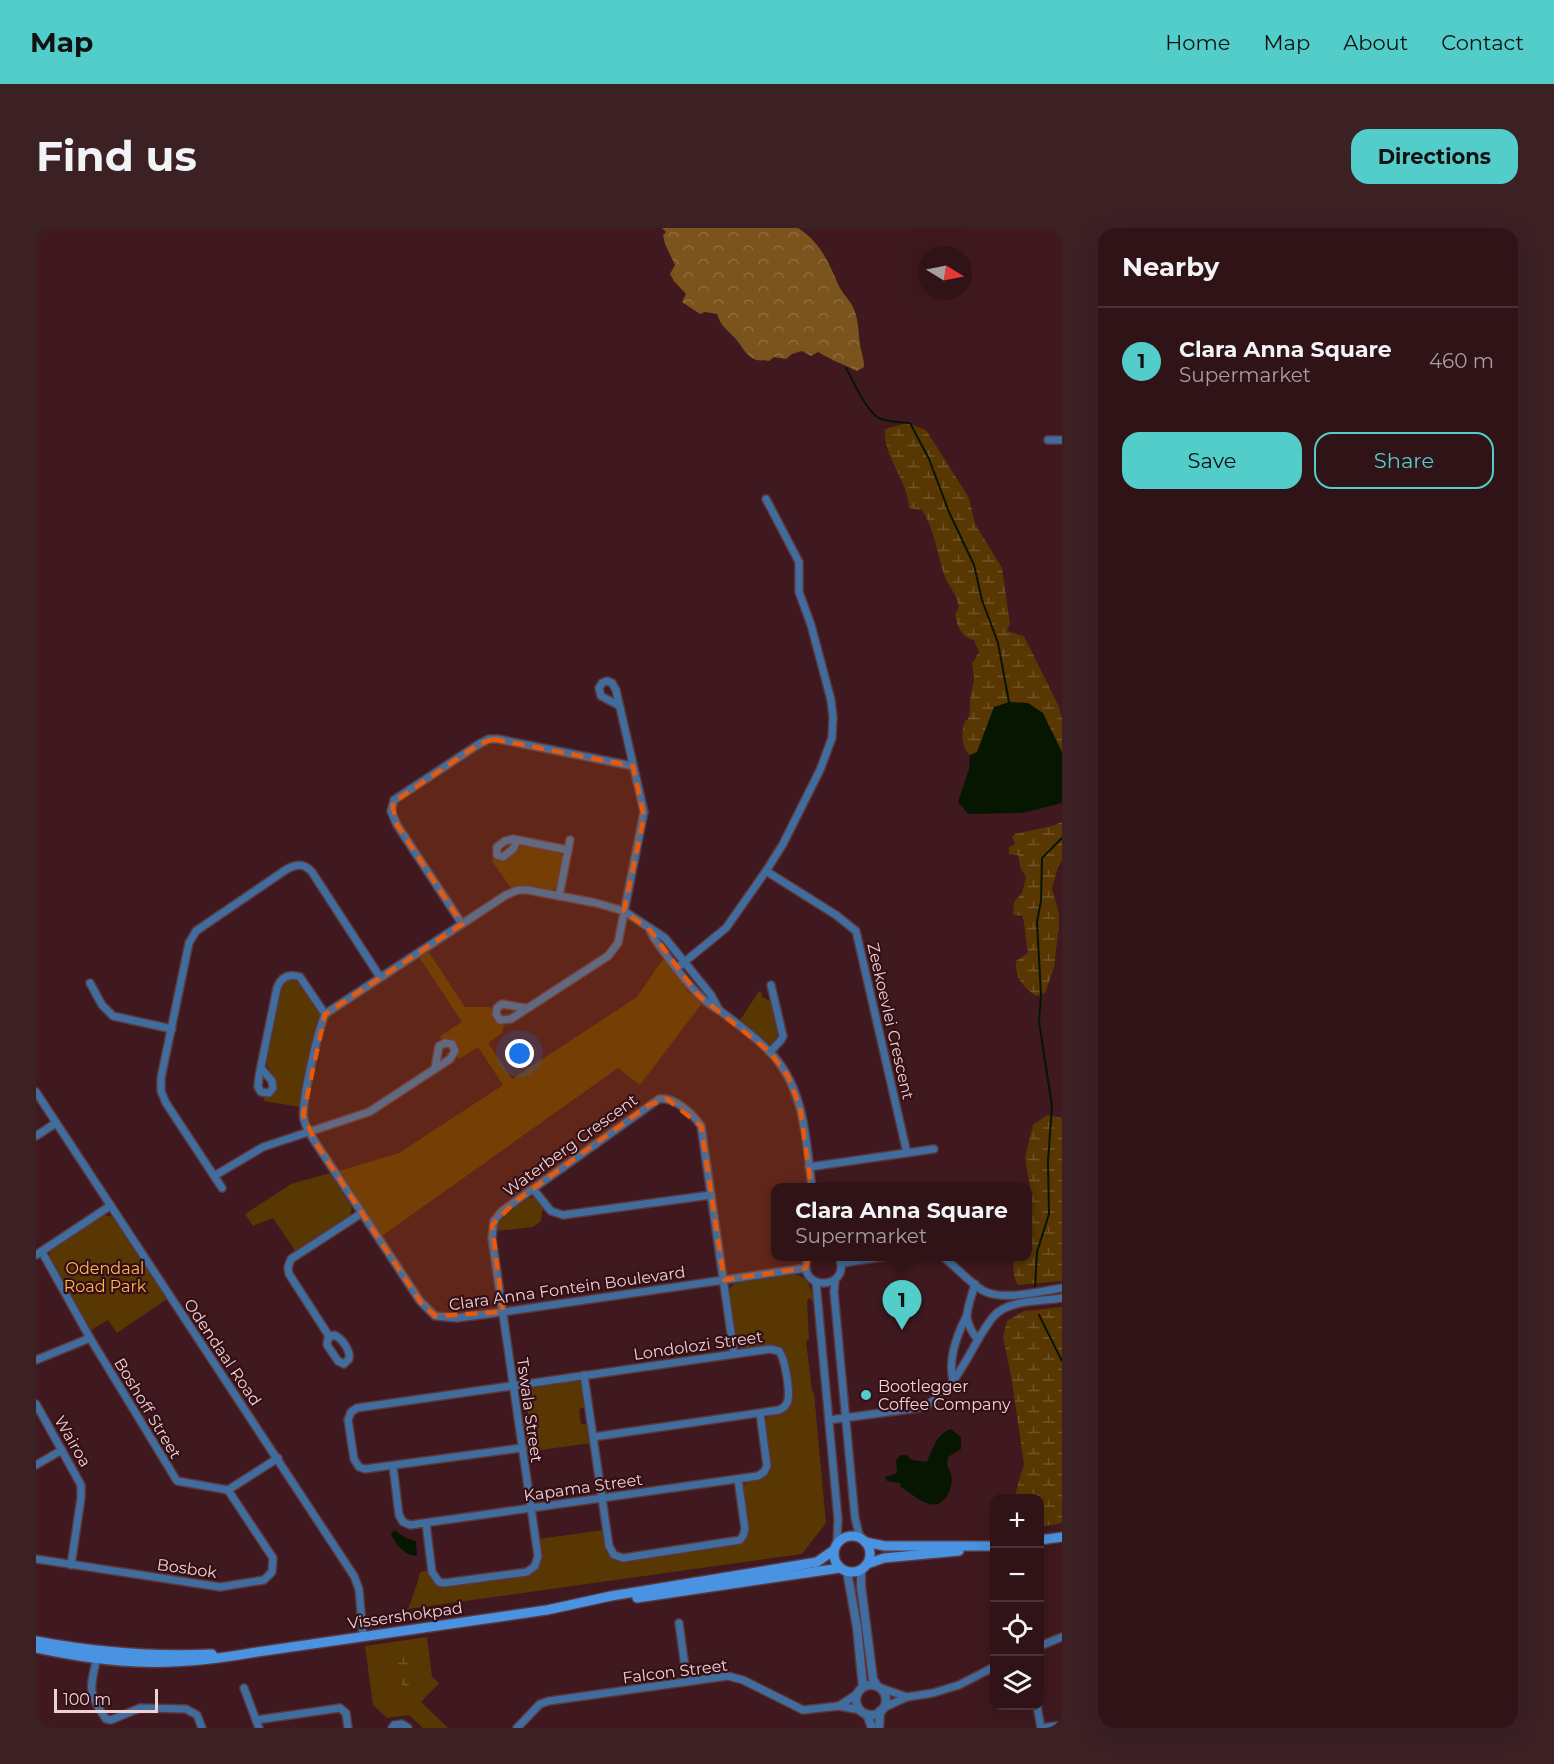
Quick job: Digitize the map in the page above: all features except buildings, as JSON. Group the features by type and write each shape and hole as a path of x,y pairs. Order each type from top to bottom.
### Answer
{"main road":[{"path":"990,1546 885,1546 849,1536 835,1547 834,1558 843,1570 857,1571 879,1559 925,1556 990,1547"},
{"path":"1044,1539 1062,1537"},
{"path":"863,1540 870,1553 864,1567"},
{"name":"Vissershokpad","path":"557,1608 611,1596 817,1562 835,1547"},
{"name":"Vissershokpad","path":"36,1641 134,1663 178,1663 212,1660 557,1608 843,1570"},
{"name":"Vissershokpad","path":"36,1648 97,1655"}],"street":[{"path":"1048,440 1062,440"},
{"path":"677,968 726,928 766,871 783,844 820,770 832,738 831,700 812,625 799,592 799,562 766,499"},
{"path":"526,1008 608,956 618,943 644,817 618,705"},
{"path":"462,924 392,817 392,803 398,796 489,739 633,766"},
{"path":"517,840 568,850"},
{"path":"559,896 570,840"},
{"path":"222,1188 162,1095 161,1078 189,944 196,931 295,865 305,866 312,872 380,977"},
{"name":"Zeekoevlei Crescent","path":"766,871 836,915 856,931 908,1153"},
{"path":"261,1068 277,988 281,980 293,975 300,977 325,1014 513,891 528,890 596,903 624,911 665,938 686,961 717,1003 719,1010"},
{"path":"650,930 698,995 770,1052 788,1076 795,1090 802,1115 811,1183"},
{"path":"90,983 102,1005 113,1016 172,1029"},
{"path":"770,1052 783,1036 771,985"},
{"name":"Clara Anna Fontein Boulevard","path":"325,1014 304,1104 304,1120 308,1131 421,1303 435,1316 457,1318 806,1268"},
{"path":"214,1176 252,1152 369,1112 435,1068"},
{"name":"Odendaal Road","path":"36,1092 354,1576 358,1589 363,1636"},
{"name":"Waterberg Crescent","path":"503,1312 492,1238 492,1225 497,1216 649,1105 663,1098 678,1104 701,1126 734,1354"},
{"path":"36,1136 56,1123"},
{"path":"809,1167 934,1149"},
{"path":"533,1189 551,1211 563,1215 711,1195"},
{"path":"39,1253 110,1206"},
{"path":"329,1336 289,1274 288,1267 291,1259 362,1213"},
{"name":"Boshoff Street","path":"39,1253 177,1481 228,1491"},
{"path":"807,1261 806,1268 809,1276 816,1282 825,1284 835,1280"},
{"path":"841,1261 834,1292 855,1518 863,1540"},
{"path":"947,1261 985,1292 1000,1296 1062,1288"},
{"path":"816,1282 838,1528 835,1547"},
{"path":"952,1380 953,1354 958,1333 966,1317 975,1284"},
{"path":"829,1420 924,1406 939,1398 989,1322 1005,1308 1062,1298"},
{"name":"Tswala Street","path":"426,1524 432,1572 439,1582 528,1572 535,1566 538,1556 503,1312"},
{"path":"966,1317 970,1330 978,1340"},
{"path":"36,1360 90,1338"},
{"name":"Londolozi Street","path":"393,1466 368,1469 357,1465 348,1420 352,1410 357,1407 773,1349 782,1355 788,1402 779,1410 593,1437"},
{"path":"584,1375 610,1550 614,1555 623,1558 740,1540 745,1529 738,1479"},
{"name":"Wairoa","path":"36,1404 78,1477 81,1489 71,1564"},
{"name":"Kapama Street","path":"393,1466 402,1520 410,1525 531,1509 758,1476 766,1469 767,1462 760,1413"},
{"path":"393,1466 521,1448"},
{"path":"36,1465 62,1450"},
{"path":"228,1491 278,1458"},
{"name":"Bosbok","path":"36,1559 220,1587 264,1580 272,1572 273,1558 228,1491"},
{"path":"864,1567 861,1588 873,1679 885,1696 879,1728"},
{"path":"843,1570 854,1610 860,1691 856,1702 872,1728"},
{"path":"679,1623 687,1682"},
{"path":"1044,1644 1062,1637"},
{"path":"97,1655 91,1694 106,1719 111,1720 140,1708 186,1709 197,1715 202,1728"},
{"path":"864,1712 882,1710 907,1697 950,1689 979,1677 990,1670"},
{"name":"Falcon Street","path":"517,1728 544,1703 733,1677 802,1710 839,1707 864,1712"},
{"path":"839,1707 867,1685 907,1697"},
{"path":"244,1688 259,1728"},
{"path":"256,1720 340,1708 346,1713 348,1728"},
{"path":"1038,1710 1041,1728 1062,1725"},
{"path":"392,1728 398,1724 408,1728"}],"highlighted area":[{"path":"493,739 633,766 644,817 624,911 650,930 698,995 770,1052 788,1076 800,1107 820,1248 809,1255 806,1268 724,1280 701,1126 667,1099 649,1105 516,1201 492,1225 503,1312 435,1316 421,1303 317,1145 303,1115 325,1014 462,924 397,825 392,803 479,744"}],"green space":[{"path":"662,228 798,228 806,233 822,253 839,287 853,307 864,367 857,371 818,352 811,356 802,351 786,359 774,357 769,361 751,357 720,322 717,314 705,312 700,314 682,302 686,294 670,274 675,265 665,244 663,235 666,232"},
{"path":"907,423 926,430 969,498 975,524 1002,568 1010,624 1007,631 1024,636 1059,707 1062,719 1062,752 994,707 977,752 970,755 965,749 964,724 970,713 974,680 972,664 979,652 974,640 963,634 958,627 955,614 959,607 958,603 945,577 930,526 922,510 909,508 905,488 891,459 885,439 885,429"},
{"path":"1062,822 1062,860 1052,889 1059,913 1054,968 1045,993 1036,996 1027,989 1017,972 1016,961 1028,953 1023,916 1013,915 1014,902 1022,893 1026,877 1021,869 1018,855 1009,854 1009,847 1014,845 1012,837 1015,834"},
{"path":"521,844 558,852 562,855 561,876 558,885 553,890 523,886 511,888 491,860 507,858"},
{"path":"428,951 465,1007 491,1007 495,1020 504,1025 502,1033 488,1043 512,1079 637,997 665,956 681,977 689,993 703,1002 640,1085 618,1068 382,1236 339,1171 399,1153 503,1085 478,1047 459,1059 451,1041 442,1040 440,1036 462,1022 419,957"},
{"path":"290,978 302,984 320,1014 300,1107 264,1101 263,1096 269,1096 276,1086 265,1062 281,987 285,980"},
{"path":"759,991 762,997 772,1002 776,1019 778,1031 771,1045 739,1022"},
{"path":"1047,1115 1062,1118 1062,1281 1018,1285 1014,1275 1014,1261 1032,1261 1032,1183 1029,1183 1025,1158 1033,1125"},
{"path":"330,1173 352,1206 350,1217 296,1252 273,1218 253,1226 245,1214 291,1184"},
{"path":"529,1197 537,1199 543,1208 541,1221 533,1227 495,1231 503,1215"},
{"name":"Odendaal Road Park","path":"104,1215 115,1219 167,1299 117,1333 108,1320 91,1330 49,1257 54,1248"},
{"path":"793,1274 806,1280 814,1302 809,1298 807,1301 809,1340 806,1341 814,1393 826,1523 802,1554 408,1609 420,1572 429,1570 433,1581 443,1586 532,1573 540,1562 538,1539 604,1530 610,1554 617,1560 623,1561 735,1545 742,1541 748,1527 743,1486 764,1475 769,1469 765,1420 789,1408 791,1386 782,1350 773,1346 746,1349 737,1345 729,1289 735,1283"},
{"path":"1062,1307 1062,1523 1044,1526 1044,1494 1015,1494 1024,1464 1003,1337 1007,1321 1024,1311"},
{"path":"575,1380 582,1383 586,1407 579,1409 581,1424 589,1424 591,1443 526,1452 521,1416 528,1414 526,1399 518,1400 519,1390 523,1387"},
{"path":"427,1637 432,1677 439,1683 421,1702 448,1728 423,1728 409,1715 387,1718 373,1705 365,1646"},
{"path":"399,1645 409,1650 408,1680 414,1697 407,1701 398,1665"}],"shaded area":[{"path":"1009,702 1028,703 1043,713 1062,752 1062,803 1022,813 968,814 958,802 969,769 970,755 977,752 994,707"},
{"path":"951,1429 961,1437 961,1449 948,1457 947,1465 952,1481 944,1500 939,1504 926,1503 901,1487 900,1483 887,1481 885,1477 897,1473 896,1460 901,1455 906,1455 912,1460 927,1462 939,1438"},
{"path":"394,1530 416,1541 417,1556 405,1552 399,1546 391,1535"}],"waterway":[{"path":"846,368 871,411 881,419 910,423 929,459 949,512 974,565 982,600 998,643 1009,702"},
{"path":"1035,1287 1037,1252 1049,1214 1048,1161 1052,1106 1039,1022 1041,995 1037,922 1041,901 1042,858 1062,838"},
{"path":"1039,1315 1062,1361"}],"place":[{"name":"Clara Anna Square","path":"902,1330"},
{"name":"Bootlegger Coffee Company","path":"866,1395"}]}
